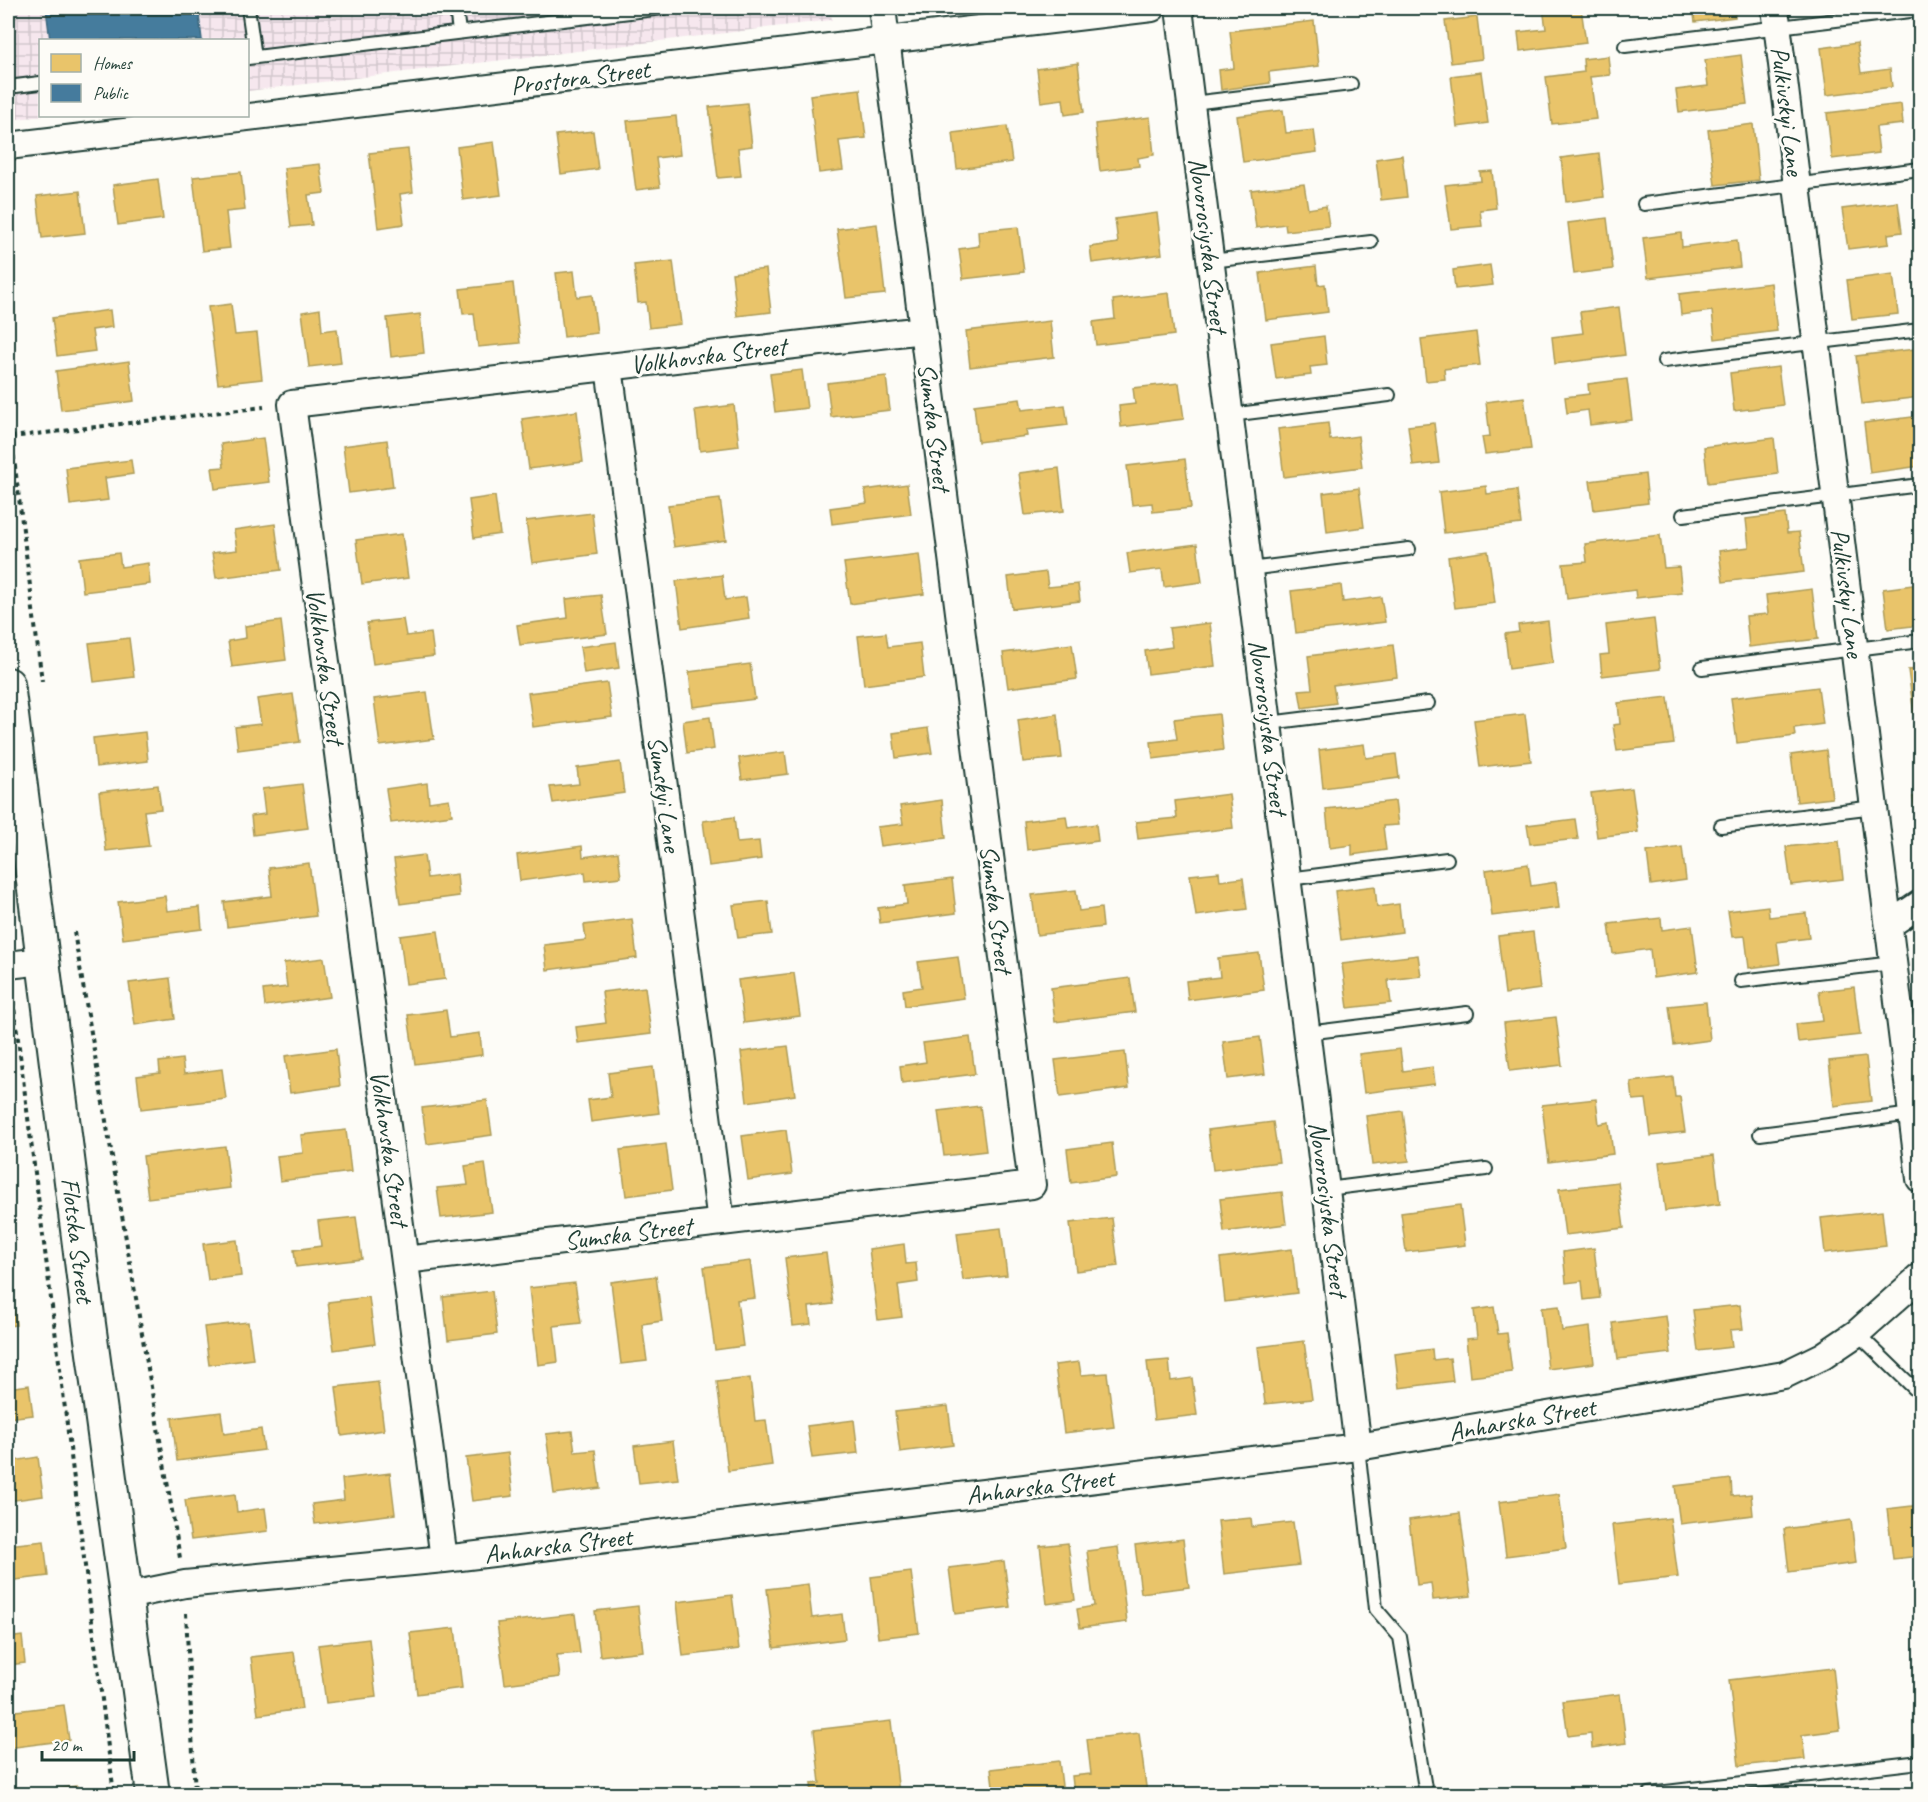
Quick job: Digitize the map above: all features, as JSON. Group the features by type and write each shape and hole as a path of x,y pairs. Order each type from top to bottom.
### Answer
{"street":[{"name":"Sumska Street","path":"405,1260 1032,1185 882,8"},
{"name":"Prostora Street","path":"249,117 1152,8"},
{"name":"Novorosiyska Street","path":"1179,8 1358,1446"},
{"name":"Pulkivskyi Lane","path":"1776,17 1920,1179"},
{"name":"Prostora Street","path":"8,146 248,117"},
{"name":"Volkhovska Street","path":"444,1559 292,404 923,330"},
{"name":"Sumskyi Lane","path":"609,367 722,1222"},
{"name":"Flotska Street","path":"8,684 153,1794"},
{"path":"1889,925 1920,904"},
{"path":"8,965 43,961"},
{"name":"Anharska Street","path":"126,1596 185,1584 444,1559 1358,1446 1784,1375 1823,1356 1857,1333 1920,1277"}],"lane":[{"path":"248,8 251,58 663,8"},
{"path":"456,8 459,32"},
{"path":"1625,46 1776,17 1918,10"},
{"path":"8,87 39,83"},
{"path":"1192,104 1351,84"},
{"path":"1644,204 1920,169"},
{"path":"1211,261 1371,242"},
{"path":"1664,362 1920,330"},
{"path":"1230,415 1389,395"},
{"path":"1683,515 1920,485"},
{"path":"1249,569 1409,549"},
{"path":"1702,668 1920,641"},
{"path":"1269,723 1428,703"},
{"path":"1722,826 1874,807"},
{"path":"1288,879 1448,859"},
{"path":"1741,981 1893,963"},
{"path":"1307,1033 1467,1013"},
{"path":"1760,1134 1912,1114"},
{"path":"1327,1189 1486,1169"},
{"path":"1857,1333 1920,1394"},
{"path":"1358,1446 1376,1609 1400,1637 1426,1794"},
{"path":"1649,1794 1920,1762"}],"path":[{"path":"11,437 292,404"},
{"path":"8,411 42,686"},
{"path":"73,922 185,1584 195,1794"},
{"path":"8,965 114,1794"}],"shaded area":[{"path":"8,8 830,8 832,20 249,91 249,39 39,39 39,117 8,120"}],"building: Homes":[{"path":"1543,8 1581,8 1586,43 1520,51 1518,32 1546,29"},
{"path":"1693,8 1734,8 1735,17 1695,22"},
{"path":"1477,17 1482,59 1451,63 1445,21"},
{"path":"1314,21 1319,66 1269,72 1270,83 1221,90 1219,70 1234,68 1230,31"},
{"path":"1857,43 1861,73 1890,69 1892,87 1827,95 1821,48"},
{"path":"1741,55 1747,104 1679,112 1676,90 1708,86 1705,60"},
{"path":"1608,56 1610,75 1590,77 1596,119 1552,124 1546,77 1584,72 1583,59"},
{"path":"1078,63 1084,112 1065,115 1063,99 1041,102 1037,69"},
{"path":"1481,72 1488,123 1457,127 1451,76"},
{"path":"860,89 866,138 839,141 843,170 819,173 810,95"},
{"path":"747,103 752,146 738,148 741,176 718,178 709,107"},
{"path":"1901,104 1903,124 1876,127 1879,153 1832,159 1827,113"},
{"path":"1283,110 1286,133 1314,130 1317,152 1243,162 1237,116"},
{"path":"676,116 680,155 656,158 660,187 636,190 627,121"},
{"path":"1150,117 1154,155 1138,158 1139,166 1100,171 1095,124"},
{"path":"1753,124 1759,180 1715,185 1708,130"},
{"path":"1007,126 1012,162 957,169 953,133"},
{"path":"593,131 598,169 561,174 556,135"},
{"path":"494,142 501,195 463,200 457,147"},
{"path":"408,149 413,192 400,194 404,224 378,228 369,153"},
{"path":"1599,153 1604,197 1566,202 1561,158"},
{"path":"1402,155 1407,197 1381,200 1376,159"},
{"path":"320,164 324,193 308,195 312,225 291,227 284,168"},
{"path":"1492,171 1496,208 1480,210 1482,226 1451,229 1445,185 1481,181 1480,172"},
{"path":"241,172 245,210 226,212 230,248 202,251 193,177"},
{"path":"158,179 163,219 118,225 113,185"},
{"path":"1304,184 1308,209 1326,206 1329,226 1286,231 1285,224 1256,228 1251,190"},
{"path":"80,191 85,233 42,238 37,196"},
{"path":"1898,202 1902,232 1888,234 1889,244 1848,249 1842,209"},
{"path":"1157,213 1162,254 1092,263 1090,247 1118,243 1115,219"},
{"path":"1607,218 1613,269 1574,274 1568,223"},
{"path":"877,224 885,294 846,298 837,229"},
{"path":"1018,227 1024,272 963,279 959,249 979,246 978,231"},
{"path":"1681,233 1682,247 1737,240 1740,267 1648,278 1643,238"},
{"path":"673,261 681,324 649,328 646,302 638,303 634,265"},
{"path":"1490,265 1493,285 1455,289 1453,270"},
{"path":"1316,266 1318,285 1325,284 1328,312 1266,320 1260,273"},
{"path":"766,269 771,312 737,316 732,273"},
{"path":"574,271 577,297 592,295 597,333 564,337 556,273"},
{"path":"1893,274 1898,314 1852,319 1847,280"},
{"path":"513,283 520,343 478,347 474,313 463,314 460,289"},
{"path":"1771,283 1777,331 1715,339 1712,311 1681,315 1679,294"},
{"path":"1169,293 1174,335 1096,345 1093,322 1115,319 1113,300"},
{"path":"231,304 235,335 257,333 262,379 218,384 208,307"},
{"path":"1619,307 1625,355 1555,364 1552,337 1583,333 1580,312"},
{"path":"320,309 322,331 337,329 341,363 309,367 302,312"},
{"path":"110,310 112,327 92,330 95,351 57,356 52,318"},
{"path":"420,314 424,353 391,357 387,318"},
{"path":"1050,321 1054,357 970,367 966,331"},
{"path":"1476,332 1480,365 1444,369 1445,379 1426,381 1421,339"},
{"path":"1324,336 1327,365 1310,367 1311,375 1276,379 1271,343"},
{"path":"1915,349 1920,397 1862,404 1856,356"},
{"path":"129,361 134,401 61,410 56,371"},
{"path":"1778,367 1783,405 1734,411 1730,373"},
{"path":"802,370 807,408 775,412 770,374"},
{"path":"886,376 890,410 831,417 827,383"},
{"path":"1627,379 1632,420 1590,425 1588,410 1567,413 1565,397 1589,394 1588,384"},
{"path":"1179,383 1184,419 1121,427 1119,406 1135,404 1133,388"},
{"path":"1524,397 1531,449 1485,454 1482,437 1490,436 1486,402"},
{"path":"1020,399 1022,410 1065,405 1068,425 1026,430 1027,436 978,442 974,405"},
{"path":"734,405 739,446 700,451 695,410"},
{"path":"577,411 583,462 529,469 522,419"},
{"path":"1920,416 1920,466 1870,473 1864,423"},
{"path":"1328,423 1330,440 1358,436 1362,467 1284,477 1278,429"},
{"path":"1434,423 1439,463 1413,466 1408,426"},
{"path":"263,438 269,482 215,489 212,468 224,467 221,444"},
{"path":"1774,438 1778,474 1708,483 1704,447"},
{"path":"387,440 393,487 349,493 343,446"},
{"path":"1185,459 1191,508 1153,512 1152,503 1132,505 1127,466"},
{"path":"131,460 133,474 105,478 108,500 70,505 66,468"},
{"path":"1059,468 1064,511 1025,515 1019,473"},
{"path":"1645,474 1648,503 1594,510 1590,481"},
{"path":"907,484 911,514 832,524 830,508 867,503 865,490"},
{"path":"1486,486 1487,494 1517,490 1521,524 1444,533 1439,492"},
{"path":"1359,488 1364,527 1327,532 1323,493"},
{"path":"495,496 500,534 474,538 469,500"},
{"path":"720,499 726,540 674,547 668,505"},
{"path":"592,513 597,554 532,563 526,521"},
{"path":"1785,514 1787,533 1799,532 1804,572 1723,582 1719,551 1749,547 1746,519"},
{"path":"1920,522 1920,554 1918,555 1914,523"},
{"path":"275,524 281,570 216,578 212,553 237,550 234,530"},
{"path":"402,534 408,578 362,584 356,540"},
{"path":"1660,535 1664,568 1679,567 1682,593 1636,598 1635,590 1567,599 1563,564 1587,562 1585,544"},
{"path":"1197,544 1202,582 1164,587 1162,569 1130,573 1127,553"},
{"path":"1488,551 1495,603 1455,608 1448,557"},
{"path":"119,553 121,567 148,563 150,584 83,592 79,558"},
{"path":"919,554 924,594 850,604 844,563"},
{"path":"1046,572 1048,587 1078,584 1080,601 1012,609 1008,577"},
{"path":"722,575 725,600 746,597 749,618 682,628 676,581"},
{"path":"1920,584 1920,625 1888,629 1883,589"},
{"path":"1341,585 1343,602 1381,597 1385,622 1296,633 1291,591"},
{"path":"1812,589 1818,639 1749,647 1746,616 1768,614 1766,595"},
{"path":"601,595 607,634 520,645 517,625 568,618 566,599"},
{"path":"403,619 406,636 431,633 434,656 373,664 367,623"},
{"path":"1654,619 1660,669 1602,676 1600,655 1609,654 1606,625"},
{"path":"281,621 286,660 232,667 228,641 246,638 245,626"},
{"path":"1548,621 1553,663 1509,669 1505,634 1519,632 1518,625"},
{"path":"1210,623 1215,666 1148,674 1145,651 1172,647 1169,628"},
{"path":"886,633 888,647 920,643 924,677 864,685 858,636"},
{"path":"129,638 134,677 94,682 89,643"},
{"path":"616,642 619,668 584,673 580,647"},
{"path":"1072,644 1077,679 1008,688 1003,653"},
{"path":"1393,645 1397,677 1333,685 1336,703 1302,708 1299,690 1312,689 1308,656"},
{"path":"750,664 755,699 693,707 689,672"},
{"path":"1920,669 1920,714 1914,715 1908,670"},
{"path":"607,683 612,717 533,727 528,693"},
{"path":"1818,687 1823,724 1794,728 1795,736 1737,743 1731,698"},
{"path":"427,692 434,739 380,746 374,699"},
{"path":"293,694 300,742 238,750 235,727 261,724 257,699"},
{"path":"1668,697 1674,744 1617,751 1613,725 1620,724 1618,703"},
{"path":"1057,714 1062,758 1023,762 1018,720"},
{"path":"1219,714 1223,750 1153,759 1151,742 1177,739 1174,719"},
{"path":"1525,714 1531,761 1480,767 1474,720"},
{"path":"710,717 714,749 687,753 683,721"},
{"path":"928,728 932,753 896,758 893,733"},
{"path":"145,732 148,761 96,767 93,738"},
{"path":"1364,744 1366,758 1396,754 1399,778 1323,788 1319,750"},
{"path":"1826,750 1832,798 1797,802 1791,755"},
{"path":"785,752 788,774 742,780 739,758"},
{"path":"620,762 624,793 553,803 550,787 579,784 577,768"},
{"path":"427,783 429,802 449,799 452,815 391,823 386,789"},
{"path":"302,784 308,828 253,835 251,816 265,814 262,789"},
{"path":"158,785 161,809 144,811 149,846 106,851 99,792"},
{"path":"1632,788 1638,832 1597,837 1591,793"},
{"path":"1229,794 1233,828 1138,839 1136,822 1177,818 1175,801"},
{"path":"1920,796 1920,834 1918,834 1913,797"},
{"path":"942,800 946,838 880,846 877,827 903,824 900,806"},
{"path":"1395,801 1398,825 1383,826 1386,850 1352,855 1352,845 1330,848 1326,809"},
{"path":"1066,816 1068,828 1096,824 1098,841 1027,850 1024,821"},
{"path":"734,817 737,843 759,841 761,859 709,866 703,821"},
{"path":"1575,819 1578,839 1530,844 1527,825"},
{"path":"1839,841 1843,879 1791,885 1786,847"},
{"path":"582,846 583,857 618,852 621,877 586,881 585,872 520,881 517,855"},
{"path":"1682,847 1686,880 1651,885 1647,852"},
{"path":"424,855 427,878 457,874 459,896 400,904 394,859"},
{"path":"309,863 316,916 227,927 224,902 272,896 269,868"},
{"path":"1528,864 1531,886 1556,882 1559,908 1492,916 1486,870"},
{"path":"1219,872 1220,881 1243,878 1247,909 1196,916 1190,875"},
{"path":"952,879 956,913 880,923 878,908 907,904 905,885"},
{"path":"1375,886 1377,907 1399,904 1402,932 1341,940 1335,891"},
{"path":"1076,890 1079,911 1101,908 1103,927 1037,935 1032,895"},
{"path":"165,896 167,911 200,907 202,929 123,939 118,902"},
{"path":"768,901 772,934 738,938 733,905"},
{"path":"1768,906 1769,917 1806,913 1809,938 1777,942 1780,964 1749,968 1745,936 1732,937 1728,911"},
{"path":"1661,918 1662,930 1692,926 1698,972 1653,978 1650,949 1613,954 1609,924"},
{"path":"632,919 637,958 547,970 544,945 586,940 584,925"},
{"path":"438,931 445,979 406,984 400,936"},
{"path":"1533,932 1540,989 1505,994 1498,936"},
{"path":"1259,953 1264,990 1188,1000 1186,981 1220,977 1218,958"},
{"path":"1418,955 1421,976 1388,980 1391,1003 1348,1008 1342,964"},
{"path":"958,957 964,998 905,1006 903,990 922,987 918,962"},
{"path":"324,958 330,997 265,1006 263,990 287,987 284,963"},
{"path":"794,973 800,1016 744,1023 738,980"},
{"path":"170,978 175,1019 135,1025 129,983"},
{"path":"1130,978 1135,1012 1055,1022 1051,988"},
{"path":"645,987 651,1034 578,1043 576,1027 606,1023 602,992"},
{"path":"1854,987 1860,1035 1798,1042 1796,1024 1823,1021 1819,991"},
{"path":"1706,1002 1710,1040 1674,1045 1669,1006"},
{"path":"446,1010 450,1037 480,1033 482,1055 415,1064 408,1015"},
{"path":"1556,1017 1562,1065 1510,1071 1504,1023"},
{"path":"970,1037 975,1074 902,1083 900,1066 926,1062 923,1043"},
{"path":"1260,1037 1265,1074 1228,1079 1223,1042"},
{"path":"788,1046 795,1095 747,1102 741,1052"},
{"path":"336,1049 340,1086 290,1093 285,1056"},
{"path":"1400,1049 1403,1071 1433,1067 1435,1084 1364,1093 1359,1054"},
{"path":"1125,1052 1129,1088 1060,1097 1055,1060"},
{"path":"1866,1057 1871,1101 1834,1106 1829,1061"},
{"path":"182,1059 184,1074 222,1069 226,1099 141,1109 137,1076 160,1073 159,1062"},
{"path":"653,1067 659,1113 591,1122 588,1100 611,1097 608,1073"},
{"path":"1673,1077 1675,1097 1680,1097 1685,1132 1651,1136 1646,1099 1633,1100 1631,1082"},
{"path":"1596,1099 1599,1124 1609,1122 1613,1154 1549,1162 1542,1105"},
{"path":"487,1100 492,1135 427,1144 422,1108"},
{"path":"980,1106 986,1151 944,1156 938,1111"},
{"path":"1403,1111 1409,1161 1372,1165 1366,1116"},
{"path":"1273,1122 1279,1162 1213,1170 1208,1130"},
{"path":"346,1130 351,1172 280,1181 277,1156 303,1153 301,1135"},
{"path":"786,1130 792,1174 748,1180 742,1136"},
{"path":"1112,1143 1116,1177 1071,1183 1067,1149"},
{"path":"666,1144 672,1190 626,1196 620,1150"},
{"path":"225,1146 230,1188 148,1198 143,1156"},
{"path":"1714,1155 1720,1204 1665,1211 1659,1162"},
{"path":"485,1163 492,1212 441,1218 437,1188 468,1185 465,1166"},
{"path":"1618,1182 1624,1228 1565,1235 1559,1189"},
{"path":"1282,1192 1286,1224 1224,1232 1220,1199"},
{"path":"1460,1205 1465,1245 1406,1252 1401,1213"},
{"path":"1882,1211 1886,1246 1825,1253 1821,1218"},
{"path":"356,1217 362,1259 296,1267 294,1250 321,1246 318,1221"},
{"path":"1112,1218 1118,1266 1076,1271 1070,1223"},
{"path":"1001,1228 1007,1275 963,1280 957,1233"},
{"path":"237,1240 241,1276 208,1280 203,1244"},
{"path":"904,1244 906,1264 916,1263 918,1282 898,1285 902,1317 878,1320 869,1249"},
{"path":"1594,1248 1600,1298 1584,1300 1582,1281 1566,1283 1563,1252"},
{"path":"1292,1249 1297,1293 1225,1302 1220,1258"},
{"path":"826,1253 833,1304 809,1307 811,1324 793,1326 785,1258"},
{"path":"750,1261 755,1298 737,1300 743,1346 715,1350 704,1267"},
{"path":"656,1276 662,1321 642,1324 647,1361 621,1364 611,1282"},
{"path":"575,1283 581,1323 554,1326 558,1362 538,1365 529,1288"},
{"path":"8,1291 12,1291 16,1325 8,1326"},
{"path":"492,1291 497,1334 448,1340 443,1297"},
{"path":"369,1297 375,1344 334,1350 328,1302"},
{"path":"1740,1305 1743,1329 1730,1330 1732,1347 1698,1351 1693,1310"},
{"path":"1559,1306 1562,1331 1590,1327 1594,1363 1548,1369 1541,1308"},
{"path":"1494,1307 1498,1334 1507,1333 1512,1372 1470,1377 1466,1339 1477,1338 1474,1310"},
{"path":"1666,1316 1671,1353 1618,1359 1613,1323"},
{"path":"248,1322 253,1359 209,1365 204,1327"},
{"path":"1304,1341 1312,1399 1265,1404 1258,1347"},
{"path":"1432,1349 1433,1360 1450,1358 1453,1381 1399,1388 1395,1354"},
{"path":"1169,1360 1171,1381 1192,1378 1197,1415 1154,1420 1147,1362"},
{"path":"1079,1362 1081,1375 1107,1373 1114,1427 1064,1433 1055,1365"},
{"path":"750,1378 755,1421 766,1420 772,1465 728,1471 717,1382"},
{"path":"378,1382 384,1430 342,1436 336,1387"},
{"path":"29,1385 33,1415 8,1418 8,1388"},
{"path":"948,1406 953,1445 900,1452 895,1412"},
{"path":"221,1412 224,1434 261,1429 264,1450 177,1461 172,1418"},
{"path":"854,1420 858,1453 812,1458 807,1426"},
{"path":"572,1431 575,1452 595,1450 600,1488 554,1494 546,1434"},
{"path":"673,1441 678,1479 639,1483 634,1446"},
{"path":"8,1445 12,1445 14,1461 38,1457 43,1496 8,1501"},
{"path":"508,1453 513,1496 472,1501 466,1458"},
{"path":"390,1473 395,1514 315,1524 312,1504 344,1500 342,1479"},
{"path":"1731,1479 1732,1496 1751,1494 1753,1515 1680,1524 1675,1486"},
{"path":"235,1494 237,1512 265,1508 268,1531 191,1540 185,1500"},
{"path":"1559,1494 1566,1548 1506,1556 1499,1502"},
{"path":"1920,1505 1920,1556 1893,1559 1887,1509"},
{"path":"1460,1513 1471,1596 1433,1600 1431,1583 1417,1585 1409,1520"},
{"path":"1251,1518 1252,1527 1293,1522 1299,1565 1224,1574 1218,1521"},
{"path":"1670,1518 1678,1577 1619,1584 1612,1525"},
{"path":"1851,1520 1856,1563 1789,1572 1784,1529"},
{"path":"1183,1539 1189,1587 1141,1593 1135,1545"},
{"path":"44,1541 48,1576 8,1581 8,1545"},
{"path":"1068,1543 1075,1600 1047,1604 1040,1546"},
{"path":"1118,1547 1127,1622 1080,1628 1077,1609 1094,1606 1087,1551"},
{"path":"1004,1561 1010,1607 955,1614 949,1568"},
{"path":"911,1572 919,1633 878,1638 871,1577"},
{"path":"808,1584 812,1618 842,1614 845,1639 774,1648 767,1589"},
{"path":"732,1595 739,1649 683,1656 677,1602"},
{"path":"638,1606 643,1651 600,1656 595,1611"},
{"path":"575,1614 580,1653 557,1655 560,1677 505,1684 497,1623"},
{"path":"455,1628 462,1688 417,1694 410,1633"},
{"path":"22,1636 25,1663 8,1665 8,1638"},
{"path":"369,1639 376,1697 326,1703 318,1645"},
{"path":"294,1652 302,1709 258,1715 251,1657"},
{"path":"1833,1668 1840,1730 1802,1735 1805,1759 1739,1766 1729,1680"},
{"path":"1620,1694 1626,1743 1592,1748 1591,1733 1568,1736 1563,1701"},
{"path":"64,1705 69,1740 8,1748 8,1712"},
{"path":"891,1721 899,1794 812,1794 811,1784 820,1783 814,1730"},
{"path":"1139,1733 1147,1794 1074,1794 1072,1776 1091,1774 1087,1739"},
{"path":"1059,1761 1063,1794 994,1794 991,1769"},
{"path":"77,1786 78,1794 46,1794 46,1790"}],"building: Public":[{"path":"46,8 198,8 202,39 50,39"}]}
